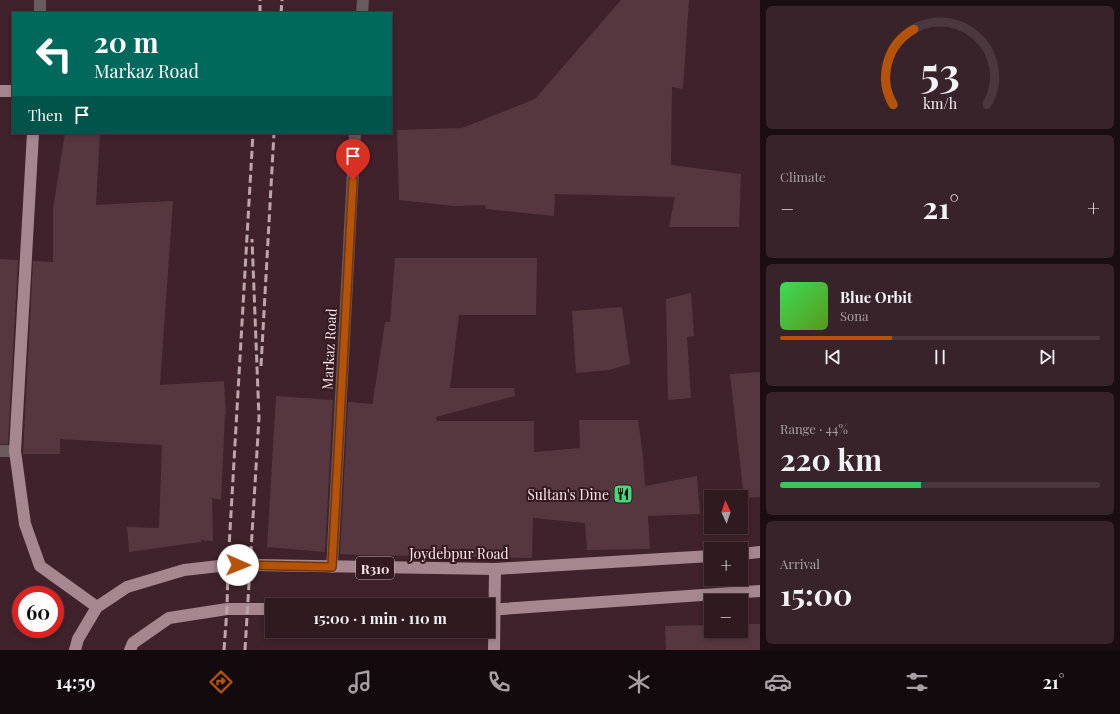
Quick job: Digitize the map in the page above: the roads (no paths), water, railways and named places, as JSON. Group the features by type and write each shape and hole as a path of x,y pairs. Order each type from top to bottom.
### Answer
{"main road":[{"path":"0,91 12,91"},
{"path":"33,134 15,451 25,524 40,566 97,607"},
{"path":"748,553 760,552"},
{"name":"Joydebpur Road","path":"75,650 78,639 97,607 127,587 184,570 228,565 495,569 704,556"},
{"path":"492,598 495,569"},
{"path":"495,610 760,591"},
{"path":"130,650 133,643 169,618 227,609 265,609"},
{"path":"493,638 494,650"}],"street":[{"path":"40,0 40,12"},
{"path":"362,0 362,12"},
{"name":"Markaz Road","path":"332,567 355,134"},
{"path":"0,451 15,451"}],"railway":[{"path":"260,0 260,12"},
{"path":"281,12 282,0"},
{"path":"224,650 253,134"},
{"path":"261,366 274,134"},
{"path":"245,650 259,418 252,239"}],"place":[{"name":"Sultan's Dine","path":"623,494"}]}
